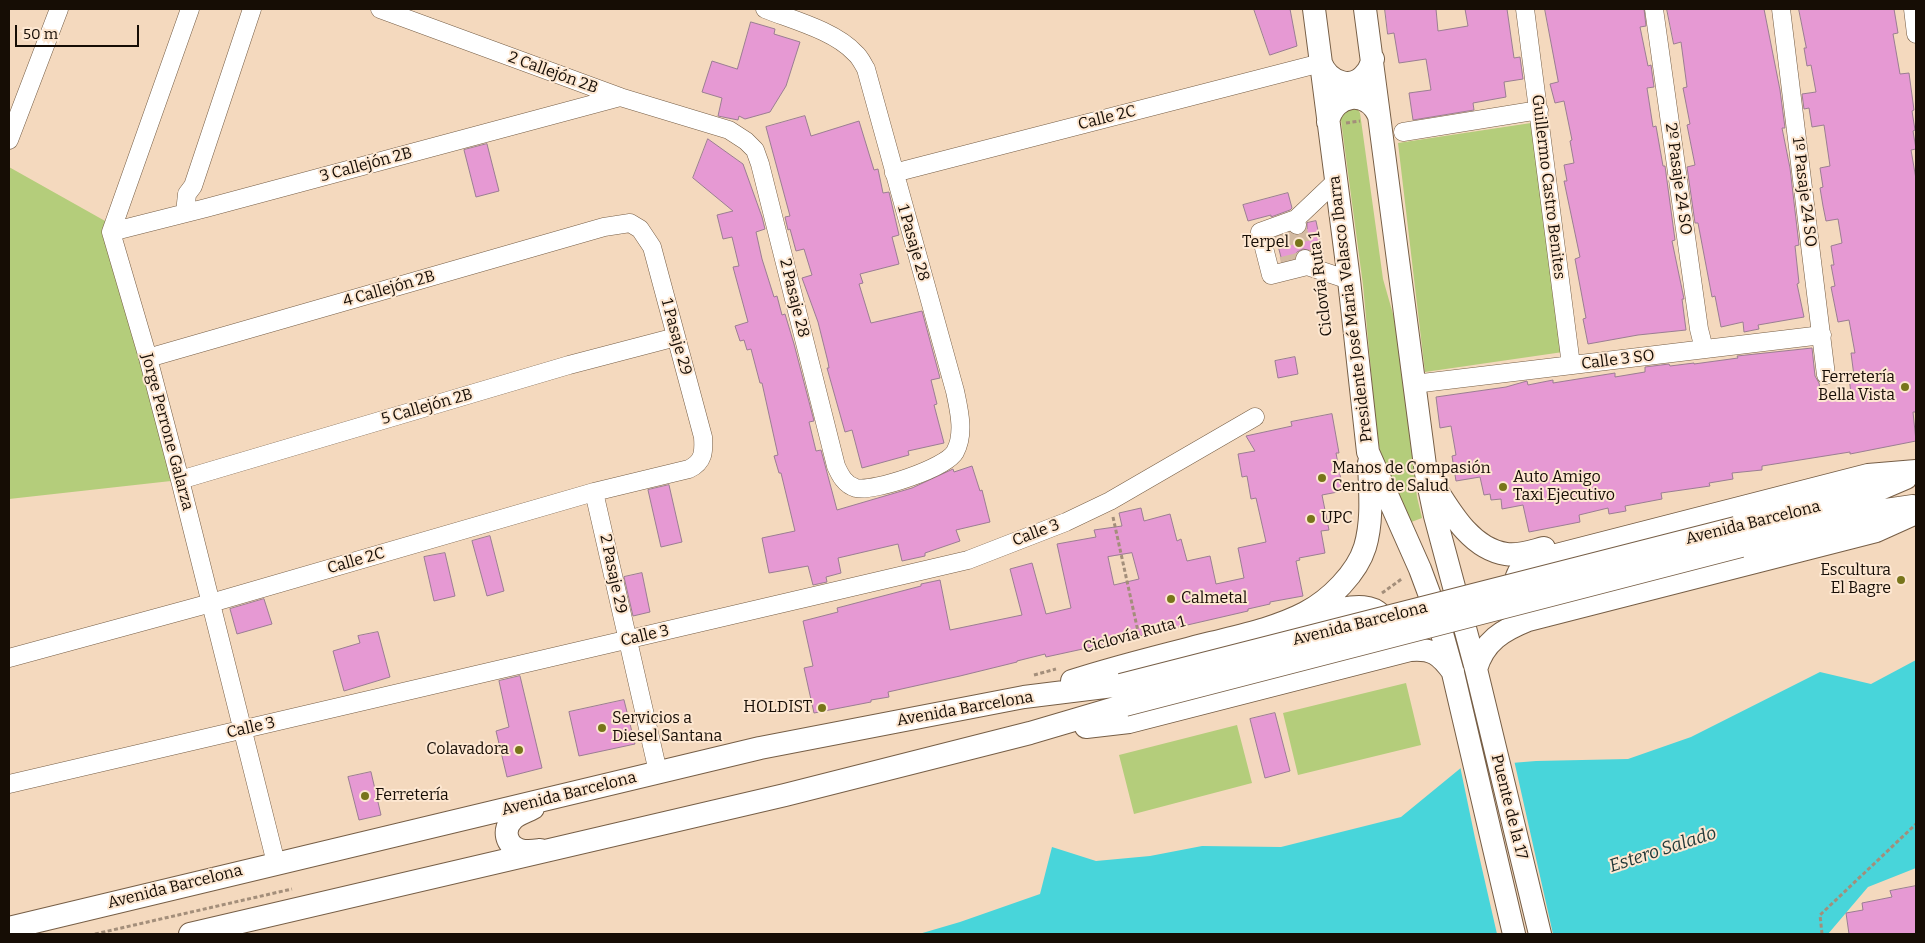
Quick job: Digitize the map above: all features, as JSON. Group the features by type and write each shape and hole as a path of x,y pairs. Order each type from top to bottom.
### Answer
{"main road":[{"name":"Presidente José Maria Velasco Ibarra","path":"1314,9 1349,280 1368,452 1422,574 1436,612 1455,678"},
{"path":"1365,9 1426,473 1435,516 1477,674"},
{"path":"1321,63 1328,75 1334,80 1348,83 1362,78 1367,73 1373,59"},
{"path":"1328,124 1330,115 1338,103 1352,98 1366,100 1372,104 1380,117"},
{"path":"1270,628 1306,613 1319,604 1345,580 1358,562 1365,546 1370,514 1368,452"},
{"path":"1552,614 1530,610 1520,603 1516,593 1515,582 1519,572 1526,565 1537,560 1868,475 1916,472"},
{"name":"Avenida Barcelona","path":"1739,537 1871,493 1916,472"},
{"path":"1426,473 1454,516 1480,544 1498,552 1518,554 1587,538 1644,532"},
{"name":"Avenida Barcelona","path":"190,934 564,848 1030,733 1123,695 1739,537 1872,512 1916,506"},
{"path":"1477,674 1484,648 1496,635 1528,620 1876,531 1916,513"},
{"path":"1024,698 1115,667 1351,607 1363,606 1374,609 1381,614 1386,624 1388,643 1377,656 1365,662"},
{"path":"1030,733 1129,722 1410,650 1423,649 1433,652 1440,657 1455,678"},
{"name":"Puente de la 17","path":"1477,674 1540,934"},
{"name":"Puente de la 17","path":"1455,678 1514,934"},
{"name":"Avenida Barcelona","path":"9,928 760,748 1024,698 1123,695"},
{"path":"557,798 513,819 506,828 506,832 509,843 519,850 564,848"}],"street":[{"path":"9,139 59,9"},
{"path":"111,232 190,9"},
{"path":"185,213 186,194 193,186 252,9"},
{"name":"2 Callejón 2B","path":"380,9 620,97 729,130"},
{"name":"1 Pasaje 28","path":"765,9 824,32 843,42 856,53 866,69 960,412 960,439 955,452"},
{"name":"Guillermo Castro Benites","path":"1525,9 1571,365"},
{"name":"2º Pasaje 24 SO","path":"1654,9 1699,329 1704,349"},
{"name":"1º Pasaje 24 SO","path":"1780,9 1826,375"},
{"path":"1914,9 1916,34"},
{"name":"Calle 2C","path":"894,173 1321,63"},
{"name":"3 Callejón 2B","path":"111,232 620,97"},
{"path":"1403,132 1538,110"},
{"name":"2 Pasaje 28","path":"729,130 746,141 755,150 760,164 836,466 841,477 855,488 880,486 939,466 955,452"},
{"path":"1335,182 1289,225 1260,232 1271,275 1298,264 1349,280"},
{"path":"193,186 206,208"},
{"name":"1 Pasaje 29","path":"630,224 640,229 652,248 703,436 704,454 701,460"},
{"name":"4 Callejón 2B","path":"148,358 604,227 630,224"},
{"name":"Jorge Perrone Galarza","path":"111,232 148,358 180,480 276,863"},
{"name":"Calle 3 SO","path":"1414,384 1822,335"},
{"name":"5 Callejón 2B","path":"180,480 569,365 676,337"},
{"name":"Calle 3","path":"9,784 968,560 1066,522 1110,502 1255,417"},
{"name":"Calle 2C","path":"9,658 211,603 594,492 689,469 701,460"},
{"name":"2 Pasaje 29","path":"594,492 658,772"}],"path":[{"path":"1328,124 1380,117"},
{"path":"1110,502 1139,636"},
{"path":"1030,676 1059,668"},
{"path":"1822,934 1820,915 1916,824"}],"green space":[{"path":"1357,108 1360,113 1383,279 1397,328 1417,497 1422,518 1406,524 1382,460 1377,436 1363,285 1340,113"},
{"path":"1531,123 1563,352 1425,372 1398,143"},
{"path":"9,167 114,226 180,480 9,499"},
{"path":"1406,683 1421,745 1298,775 1283,713"},
{"path":"1237,725 1252,783 1134,814 1119,755"}],"water":[{"name":"Estero Salado","path":"1916,660 1916,868 1868,887 1828,934 919,934 1040,894 1052,847 1096,861 1150,856 1202,846 1281,847 1401,817 1462,767 1536,761 1628,759 1691,737 1820,672 1871,684"}],"pier":[{"path":"1514,760 1553,934 1497,934 1475,838 1460,766"}],"building":[{"path":"1254,9 1290,9 1297,46 1270,55"},
{"path":"1385,9 1436,9 1438,31 1468,26 1465,9 1507,9 1514,58 1520,57 1523,79 1504,82 1506,97 1473,103 1474,110 1413,120 1409,93 1431,90 1426,59 1399,63 1394,33 1388,34"},
{"path":"1545,9 1644,9 1646,26 1640,27 1648,66 1651,65 1654,87 1647,88 1653,127 1656,126 1663,166 1665,166 1675,240 1672,241 1684,299 1682,299 1686,330 1638,335 1588,344 1583,319 1586,318 1575,259 1580,257 1564,181 1567,181 1564,165 1574,163 1570,141 1572,140 1564,101 1555,103 1550,84 1558,82"},
{"path":"1667,9 1764,9 1780,90 1785,128 1782,128 1790,168 1799,245 1795,246 1799,283 1797,284 1804,317 1758,325 1759,329 1744,332 1743,322 1721,327 1715,296 1712,297 1698,223 1695,223 1687,167 1695,165 1687,125 1690,124 1683,88 1687,87 1681,42 1674,44"},
{"path":"1799,9 1894,9 1898,33 1893,34 1900,74 1909,73 1914,110 1912,111 1915,130 1913,131 1916,149 1911,150 1916,179 1916,412 1913,412 1916,441 1850,454 1850,452 1762,466 1762,470 1732,473 1733,479 1709,483 1710,486 1661,493 1662,499 1625,506 1626,511 1609,514 1608,508 1579,515 1580,522 1529,532 1523,505 1502,509 1501,499 1491,500 1490,494 1484,495 1480,477 1456,481 1452,456 1456,455 1451,426 1440,428 1436,397 1506,387 1527,381 1528,385 1553,380 1553,383 1615,373 1615,377 1645,372 1645,367 1669,364 1670,366 1694,364 1738,358 1737,356 1812,348 1815,376 1819,383 1822,400 1851,394 1849,377 1854,376 1851,353 1855,353 1849,320 1838,322 1831,287 1835,286 1831,265 1834,265 1831,246 1842,243 1838,219 1826,221 1820,188 1823,187 1820,168 1830,166 1824,125 1812,127 1809,108 1804,109 1802,94 1816,92 1811,65 1807,66 1804,48 1806,48"},
{"path":"751,22 775,29 774,34 800,42 786,86 770,112 745,119 739,116 738,120 718,116 722,98 702,92 712,61 737,69"},
{"path":"805,116 811,136 859,121 874,170 878,169 883,193 889,192 899,235 892,237 899,264 860,274 863,283 859,284 871,323 922,311 940,378 931,380 937,404 934,405 944,443 908,451 909,455 862,468 852,430 845,432 827,368 829,368 828,362 818,322 802,278 812,275 804,249 796,251 790,229 788,230 785,217 790,216 766,127"},
{"path":"708,139 743,164 762,217 765,229 756,232 762,259 774,297 777,296 782,315 785,314 794,344 814,421 809,422 816,451 821,450 837,510 912,488 953,469 954,472 972,466 980,491 982,490 990,522 956,530 960,541 925,553 925,556 902,561 898,544 838,558 841,573 826,577 827,582 813,585 808,566 769,573 762,538 795,531 781,473 779,473 774,456 778,455 762,383 760,383 751,349 747,350 744,340 740,341 735,326 748,322 733,267 739,266 732,237 723,239 717,215 733,211 693,178"},
{"path":"487,144 499,191 476,197 464,150"},
{"path":"1288,193 1292,208 1290,210 1271,217 1271,215 1248,221 1243,205"},
{"name":"Terpel","path":"1316,221 1323,254 1315,256 1312,251 1303,249 1297,252 1295,258 1282,261 1276,238 1290,233 1299,235 1307,229 1307,223"},
{"path":"1295,357 1298,374 1278,378 1275,361"},
{"path":"1332,414 1339,453 1336,453 1343,491 1322,495 1329,530 1321,531 1325,553 1299,558 1300,560 1296,561 1303,596 1270,602 1270,604 1248,609 1248,611 1092,647 1046,657 1045,654 888,692 889,697 871,700 871,702 814,713 804,668 813,666 803,621 838,612 837,608 940,580 950,630 1022,615 1010,569 1032,563 1046,614 1071,608 1057,544 1096,537 1094,530 1122,526 1119,513 1141,508 1144,521 1170,514 1177,541 1181,539 1187,561 1210,556 1216,584 1244,578 1238,548 1266,542 1256,498 1251,499 1247,476 1242,477 1238,454 1255,451 1246,436 1292,426 1291,422","holes":["1132,553 1139,579 1114,585 1108,557"]},
{"path":"669,485 682,542 661,547 648,490"},
{"path":"490,536 504,591 487,596 472,541"},
{"path":"445,553 455,596 434,601 424,557"},
{"path":"642,573 650,612 633,616 624,577"},
{"path":"264,599 272,624 237,634 230,609"},
{"path":"378,632 390,677 344,691 333,651 360,643 358,636"},
{"name":"Colavadora","path":"520,676 542,768 507,777 496,731 509,727 499,681"},
{"name":"Servicios a Diesel Santana","path":"624,700 635,744 579,756 569,712"},
{"path":"1275,713 1290,771 1265,778 1250,719"},
{"name":"Ferretería","path":"371,772 381,815 359,820 348,777"},
{"path":"1916,886 1916,934 1849,934 1846,913 1863,910 1862,903 1892,897 1890,891"}],"tunnel":[{"path":"1297,225 1305,259"},
{"path":"1282,229 1290,262"}],"place":[{"name":"Terpel","path":"1299,243"},
{"name":"Ferretería Bella Vista","path":"1905,387"},
{"name":"Manos de Compasión Centro de Salud","path":"1322,478"},
{"name":"Auto Amigo Taxi Ejecutivo","path":"1503,487"},
{"name":"UPC","path":"1311,519"},
{"name":"Escultura El Bagre","path":"1901,580"},
{"name":"Calmetal","path":"1171,599"},
{"name":"HOLDIST","path":"822,708"},
{"name":"Servicios a Diesel Santana","path":"602,728"},
{"name":"Colavadora","path":"519,750"},
{"name":"Ferretería","path":"365,796"}]}
